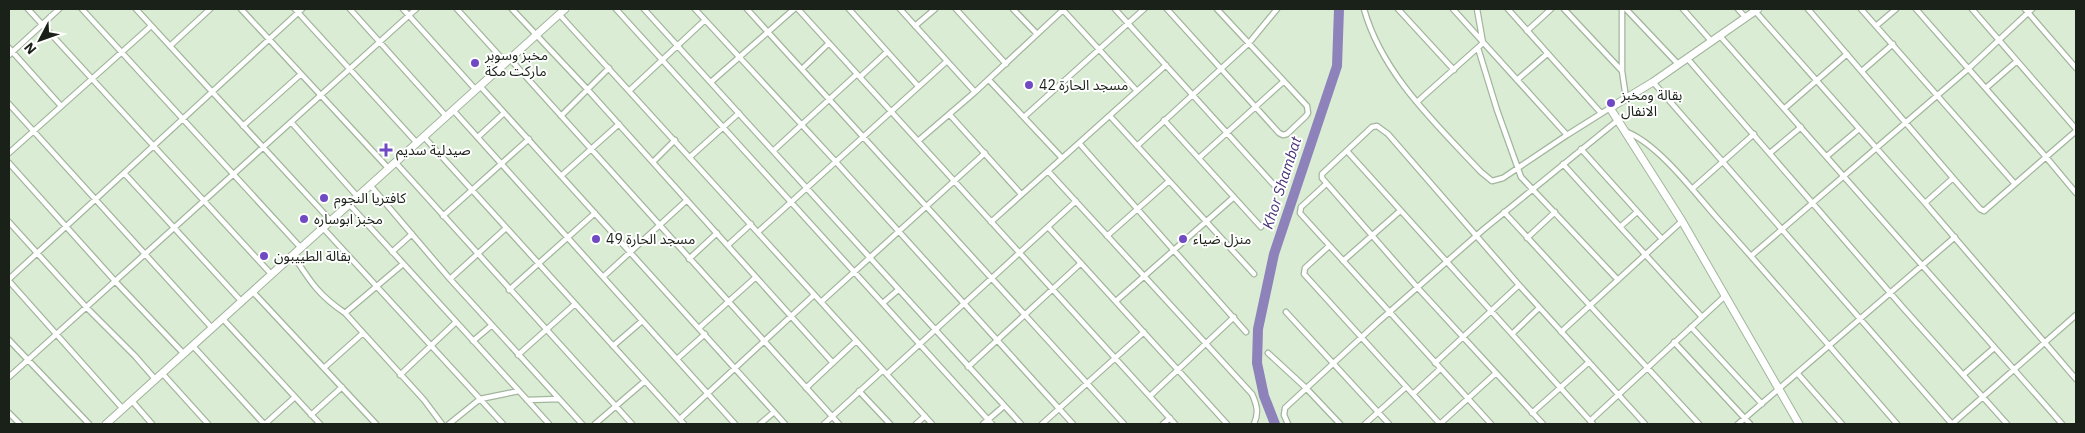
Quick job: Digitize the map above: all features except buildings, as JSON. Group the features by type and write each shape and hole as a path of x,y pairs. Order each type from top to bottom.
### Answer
{"main road":[{"path":"106,424 563,10"},
{"path":"1757,10 1712,42 1610,108 1682,221 1799,424"}],"street":[{"path":"28,9 272,275"},
{"path":"59,9 10,51 61,106"},
{"path":"82,9 301,248"},
{"path":"137,9 262,148 331,221"},
{"path":"170,46 210,9"},
{"path":"241,9 389,169"},
{"path":"350,9 446,116"},
{"path":"403,9 529,139 785,424"},
{"path":"9,377 416,9"},
{"path":"457,9 560,116 839,424"},
{"path":"512,9 619,124 833,363"},
{"path":"616,9 792,201 992,424"},
{"path":"644,9 1021,424"},
{"path":"695,9 802,124 1073,424"},
{"path":"748,9 1124,424"},
{"path":"711,82 794,9"},
{"path":"798,9 1175,424"},
{"path":"900,9 976,92"},
{"path":"915,26 935,9"},
{"path":"956,9 1006,64"},
{"path":"1013,9 1037,34"},
{"path":"918,141 976,92 1064,9 1137,91"},
{"path":"1114,9 1274,185"},
{"path":"1024,117 1144,9"},
{"path":"1167,9 1279,132 1283,135 1287,134 1306,116 1308,110 1284,81 1217,9"},
{"path":"1137,146 1249,43 1277,9"},
{"path":"1364,9 1374,41 1417,102 1492,181 1498,181 1610,108"},
{"path":"1398,9 1454,70"},
{"path":"1452,9 1566,135"},
{"path":"1477,9 1483,44"},
{"path":"1508,9 1601,113"},
{"path":"1527,31 1551,9"},
{"path":"1564,9 1622,71"},
{"path":"1624,9 1622,71 1626,98"},
{"path":"1624,9 1678,64"},
{"path":"1683,9 1712,42"},
{"path":"1738,9 1746,18"},
{"path":"1808,9 1980,209 1984,211 2076,130 1972,9"},
{"path":"1862,9 2015,184"},
{"path":"1876,26 1896,9"},
{"path":"1916,9 2046,157 2076,194"},
{"path":"123,409 9,280 269,40 298,10 417,143"},
{"path":"563,10 610,68 932,424"},
{"path":"851,10 918,86"},
{"path":"1757,10 2076,379"},
{"path":"1751,256 1938,95 2028,10 2076,68"},
{"path":"630,90 705,20"},
{"path":"9,153 151,26"},
{"path":"1720,36 2062,424"},
{"path":"802,69 829,43"},
{"path":"1417,102 1483,44"},
{"path":"1862,71 1893,44"},
{"path":"1478,48 1521,177 1618,280"},
{"path":"773,151 830,99 887,52"},
{"path":"1517,80 1548,54"},
{"path":"1785,108 1847,54"},
{"path":"1687,58 2007,424"},
{"path":"758,232 946,61"},
{"path":"1986,88 2017,61"},
{"path":"991,222 1166,65"},
{"path":"560,116 610,68"},
{"path":"243,126 301,74"},
{"path":"989,80 1062,158"},
{"path":"1199,158 1284,81"},
{"path":"1652,82 1952,424 2076,316"},
{"path":"9,104 212,328"},
{"path":"453,110 735,424"},
{"path":"478,138 504,113"},
{"path":"690,157 739,113"},
{"path":"950,115 1022,194"},
{"path":"1110,116 1254,274"},
{"path":"1164,120 1261,227"},
{"path":"1288,424 1284,416 1285,408 1361,337 1532,188 1618,120"},
{"path":"291,122 357,196"},
{"path":"561,176 619,124"},
{"path":"1543,424 1417,288 1322,178 1322,174 1372,127 1377,126 1383,129 1539,308 1645,424"},
{"path":"1770,153 1801,127"},
{"path":"1827,156 1858,128"},
{"path":"1626,132 1642,139 1651,146 1692,189 1897,424"},
{"path":"1692,189 1754,134"},
{"path":"424,137 684,424"},
{"path":"443,216 529,139"},
{"path":"653,162 675,140"},
{"path":"1079,143 1246,332"},
{"path":"1581,149 1662,239"},
{"path":"1347,151 1592,423 1618,394 1725,296"},
{"path":"821,302 984,153"},
{"path":"9,163 115,281 184,354"},
{"path":"396,163 632,424"},
{"path":"1563,164 1702,317"},
{"path":"1048,171 1252,394 1257,405 1257,416 1254,424"},
{"path":"124,173 242,302"},
{"path":"1925,203 1953,178"},
{"path":"1108,236 1169,181"},
{"path":"1326,184 1300,211 1329,246 1491,424"},
{"path":"370,185 450,279 582,424"},
{"path":"1116,301 1234,197"},
{"path":"603,277 687,200"},
{"path":"824,424 859,391 920,343 1076,201"},
{"path":"349,204 549,424"},
{"path":"1343,261 1400,211"},
{"path":"1504,212 1699,424"},
{"path":"1527,238 1555,212"},
{"path":"1620,227 1637,212"},
{"path":"509,290 595,213"},
{"path":"1561,332 1682,221"},
{"path":"9,222 155,379"},
{"path":"728,245 751,224"},
{"path":"1048,227 1227,424"},
{"path":"323,228 503,424"},
{"path":"450,279 506,228"},
{"path":"689,259 717,233"},
{"path":"392,252 412,234"},
{"path":"1738,424 1955,237"},
{"path":"1329,246 1304,268 1304,274 1440,424 1496,374"},
{"path":"293,255 316,290 345,313 364,333 424,400 442,424"},
{"path":"968,367 1081,263"},
{"path":"345,313 403,264"},
{"path":"699,328 756,277"},
{"path":"1435,363 1519,285"},
{"path":"883,303 898,290"},
{"path":"253,292 325,367 376,424"},
{"path":"680,419 814,294"},
{"path":"518,354 575,304"},
{"path":"1512,334 1539,308"},
{"path":"1286,312 1389,424"},
{"path":"1150,396 1234,317"},
{"path":"223,319 320,424"},
{"path":"613,346 642,321"},
{"path":"400,374 456,323"},
{"path":"473,341 492,325"},
{"path":"1691,327 1762,404"},
{"path":"1042,424 1144,332"},
{"path":"325,367 364,333"},
{"path":"677,359 705,334"},
{"path":"9,340 89,424"},
{"path":"806,388 856,341"},
{"path":"1674,342 1750,424"},
{"path":"193,346 264,424 295,397"},
{"path":"1963,375 1994,348"},
{"path":"1268,353 1306,388 1340,424"},
{"path":"1532,413 1589,362"},
{"path":"1413,394 1440,369"},
{"path":"162,373 208,424"},
{"path":"1798,374 1842,424"},
{"path":"595,424 645,381"},
{"path":"311,415 342,387"},
{"path":"1365,424 1406,387"},
{"path":"449,424 480,398 519,391"},
{"path":"859,391 890,424"},
{"path":"527,400 559,399"},
{"path":"132,401 152,424"},
{"path":"983,424 1004,406"},
{"path":"9,412 20,424"},
{"path":"760,424 774,412"},
{"path":"916,424 925,416"},
{"path":"1163,424 1170,418"}],"waterway":[{"name":"Khor Shambat","path":"1275,424 1264,396 1257,363 1258,329 1274,254 1337,66 1339,9"}],"place":[{"name":"مخبز وسوبر ماركت مكة","path":"475,63"},
{"name":"مسجد الحارة 42","path":"1029,85"},
{"name":"بقالة ومخبز الانفال","path":"1611,103"},
{"name":"صيدلية سديم","path":"386,150"},
{"name":"كافتريا النجوم","path":"324,198"},
{"name":"مخبز ابوساره","path":"304,219"},
{"name":"مسجد الحارة 49","path":"596,239"},
{"name":"منزل ضياء","path":"1183,239"},
{"name":"بقالة الطييبون","path":"264,256"}]}
